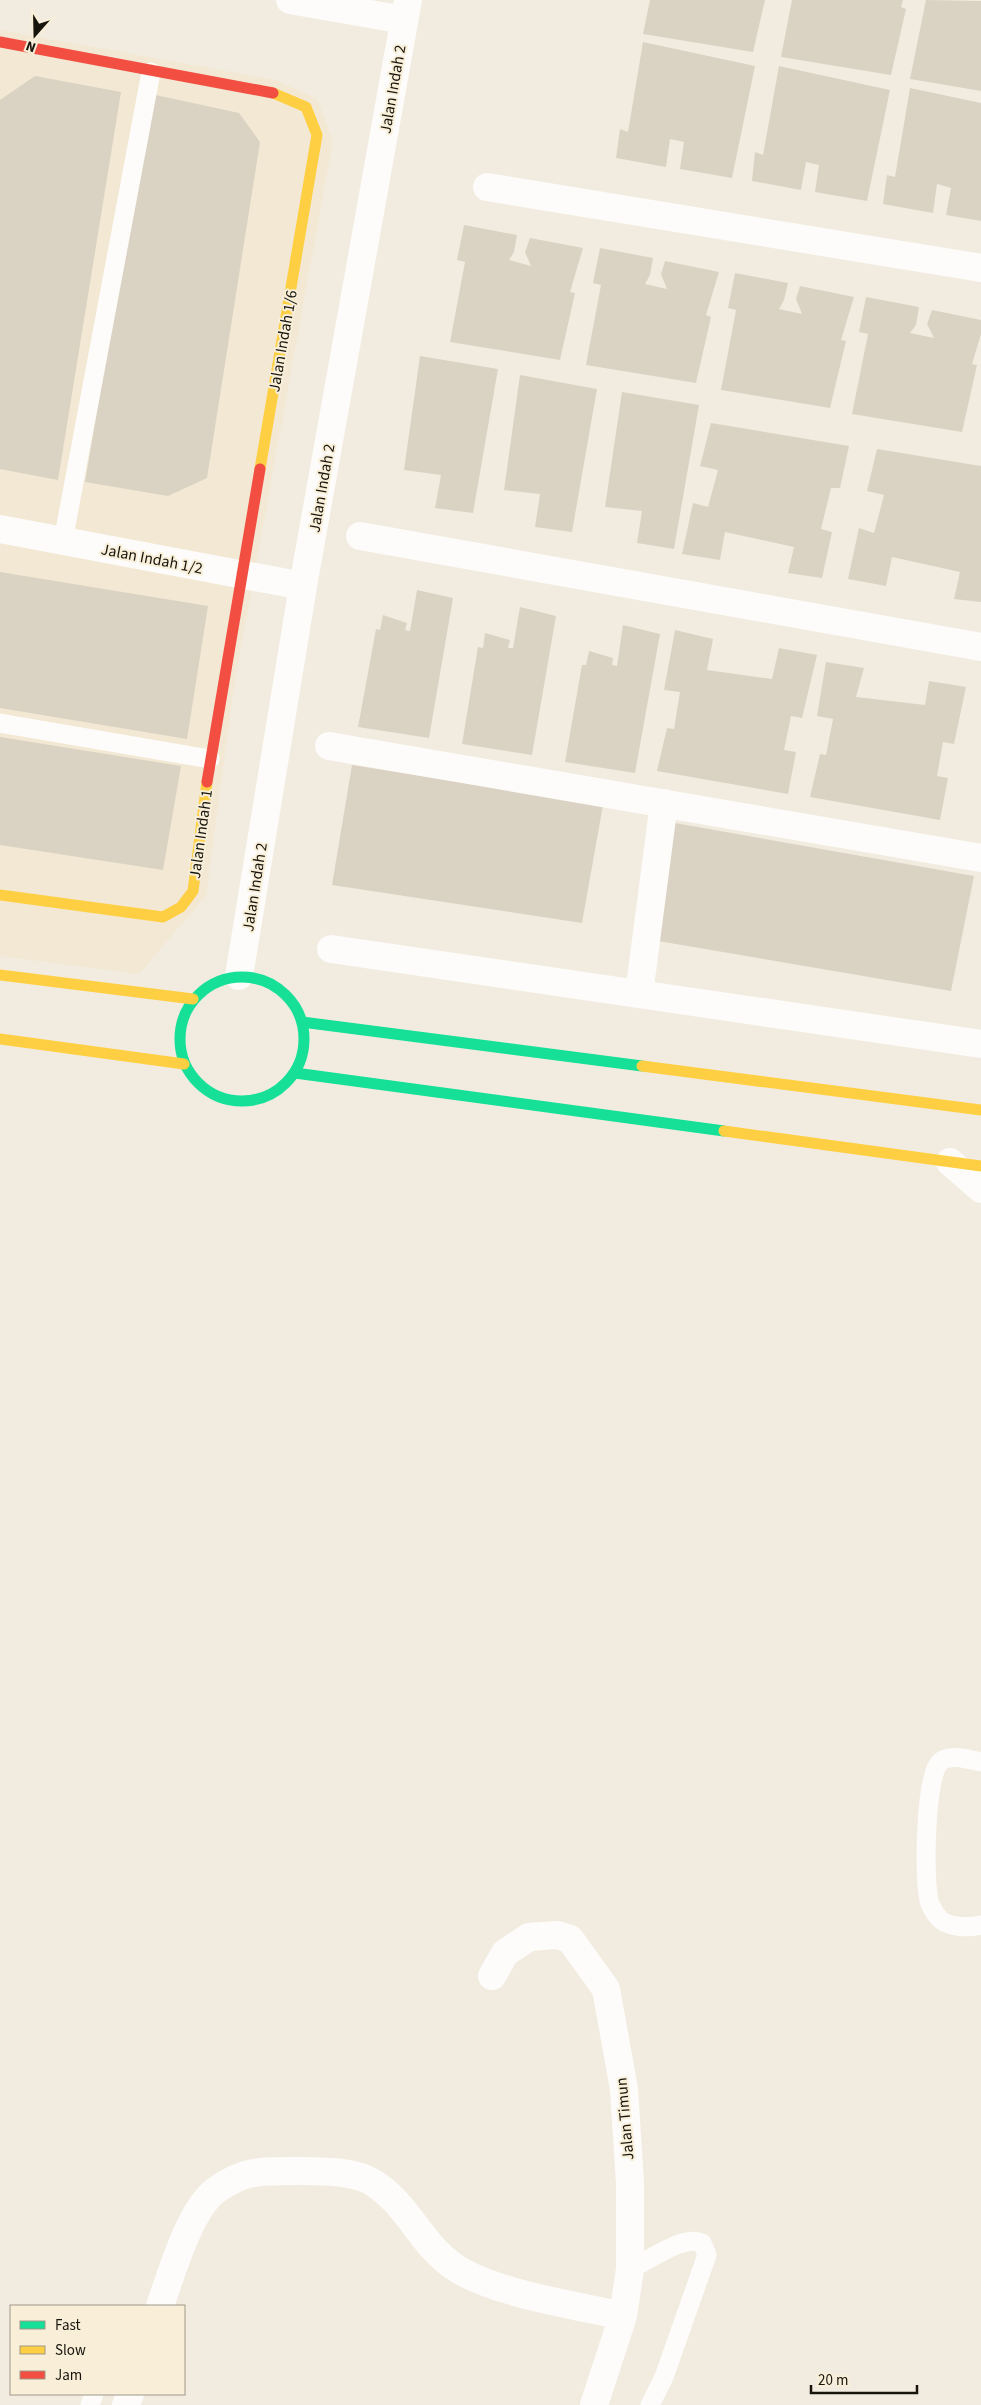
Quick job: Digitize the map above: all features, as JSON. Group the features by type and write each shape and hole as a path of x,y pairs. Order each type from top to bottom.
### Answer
{"street":[{"path":"290,0 406,10"},
{"name":"Jalan Indah 2","path":"239,976 304,586 406,10"},
{"path":"0,42 151,72"},
{"name":"Jalan Indah 1/6","path":"151,72 277,94 306,108 317,135 243,575"},
{"path":"487,187 981,268"},
{"name":"Jalan Indah 1/2","path":"0,529 304,586"},
{"path":"360,536 981,647"},
{"name":"Jalan Indah 1","path":"0,895 163,917 181,907 193,891 210,760 243,575"},
{"path":"329,746 981,858"},
{"path":"640,994 664,804"},
{"path":"331,949 981,1044"},
{"path":"0,974 193,999"},
{"path":"239,976 260,979 278,988 294,1003 302,1022 305,1040 303,1058 295,1074 280,1090 259,1100 237,1102 215,1096 196,1082 184,1064 179,1042 182,1019 193,999 214,983 239,976"},
{"path":"302,1022 981,1110"},
{"path":"0,1039 184,1064"},
{"path":"295,1074 981,1166"},
{"path":"950,1162 981,1189"},
{"name":"Jalan Timun","path":"492,1976 505,1953 529,1937 557,1935 570,1939 606,1989 624,2089 630,2183 630,2269 623,2316 594,2405"},
{"path":"160,2305 193,2220 214,2191 246,2175 292,2171 340,2173 371,2182 401,2204 429,2244 453,2266 481,2282 623,2316"}],"lane":[{"path":"63,541 151,72"},
{"path":"0,723 210,760"},
{"path":"981,1762 952,1757 940,1762 932,1774 929,1790 926,1873 930,1903 939,1919 950,1924 971,1927 981,1925"},
{"path":"630,2269 683,2242 693,2239 702,2242 707,2255 664,2377 650,2405"}],"shaded area":[{"path":"0,30 276,80 317,99 333,140 234,686 206,896 139,974 0,956"}],"building":[{"path":"650,0 765,0 753,52 643,34"},
{"path":"792,0 903,0 901,7 906,9 891,75 781,57"},
{"path":"926,0 981,1 981,91 910,79"},
{"path":"643,42 755,66 732,178 680,169 684,142 670,139 666,167 616,158 620,129 628,132"},
{"path":"779,66 890,90 867,201 815,192 819,165 806,162 801,190 752,181 755,152 763,155"},
{"path":"35,76 121,92 58,480 0,469 0,100"},
{"path":"910,88 981,103 981,221 946,215 951,188 937,184 933,213 883,204 887,175 895,177"},
{"path":"151,94 239,113 260,142 207,478 168,496 85,482"},
{"path":"464,225 517,235 514,252 509,260 531,266 525,252 530,238 583,248 570,292 575,293 560,360 450,342 465,262 457,260"},
{"path":"600,248 653,258 650,275 645,284 667,289 661,274 665,261 719,272 706,315 711,317 696,383 586,365 601,285 593,283"},
{"path":"735,273 788,283 784,300 779,309 802,314 796,299 800,286 854,297 841,340 846,341 830,408 721,390 736,310 728,308"},
{"path":"866,297 919,307 916,325 910,333 934,338 927,324 932,310 981,320 981,334 972,364 977,365 962,432 852,414 868,334 859,332"},
{"path":"420,356 498,369 473,513 435,508 441,475 404,470"},
{"path":"520,375 597,389 572,532 535,527 540,494 504,490"},
{"path":"622,392 699,405 674,549 637,543 642,511 605,507"},
{"path":"711,423 849,446 840,488 831,488 821,529 832,532 822,578 788,573 794,547 725,532 720,560 682,554 693,503 708,507 718,470 700,466"},
{"path":"877,449 981,466 981,602 954,599 960,572 892,557 886,586 848,579 859,528 874,533 884,495 867,491"},
{"path":"0,572 208,606 187,739 0,708"},
{"path":"417,590 453,598 429,738 358,727 376,629 380,630 383,615 407,623 405,630 410,631"},
{"path":"520,607 556,616 532,755 462,744 478,647 483,648 485,633 510,640 508,648 513,648"},
{"path":"623,625 660,634 635,773 565,762 582,665 586,665 589,651 613,658 612,665 617,666"},
{"path":"675,630 713,639 707,670 772,679 779,648 817,655 802,718 791,716 784,750 796,752 788,794 657,771 667,728 674,729 680,692 664,690"},
{"path":"826,662 864,668 856,697 925,705 929,681 966,687 954,744 943,742 937,776 948,778 940,820 810,797 820,754 826,755 833,719 817,716"},
{"path":"0,737 181,766 163,870 0,845"},
{"path":"352,765 603,805 582,923 332,885"},
{"path":"675,823 974,876 951,991 658,941"}],"traffic: fast":[{"path":"242,977 266,981 286,995 300,1015 304,1039 300,1063 286,1083 266,1097 242,1101 218,1097 198,1083 184,1063 180,1039 184,1015 198,995 218,981 242,977"},
{"path":"302,1022 642,1066"},
{"path":"295,1073 724,1131"}],"traffic: slow":[{"path":"260,469 317,135 306,107 273,93"},
{"path":"0,895 163,917 181,907 193,891 207,782"},
{"path":"0,975 193,999"},
{"path":"0,1039 184,1064"},
{"path":"642,1066 981,1110"},
{"path":"724,1131 981,1166"}],"traffic: jam":[{"path":"0,42 273,93"},
{"path":"207,782 260,469"}]}
